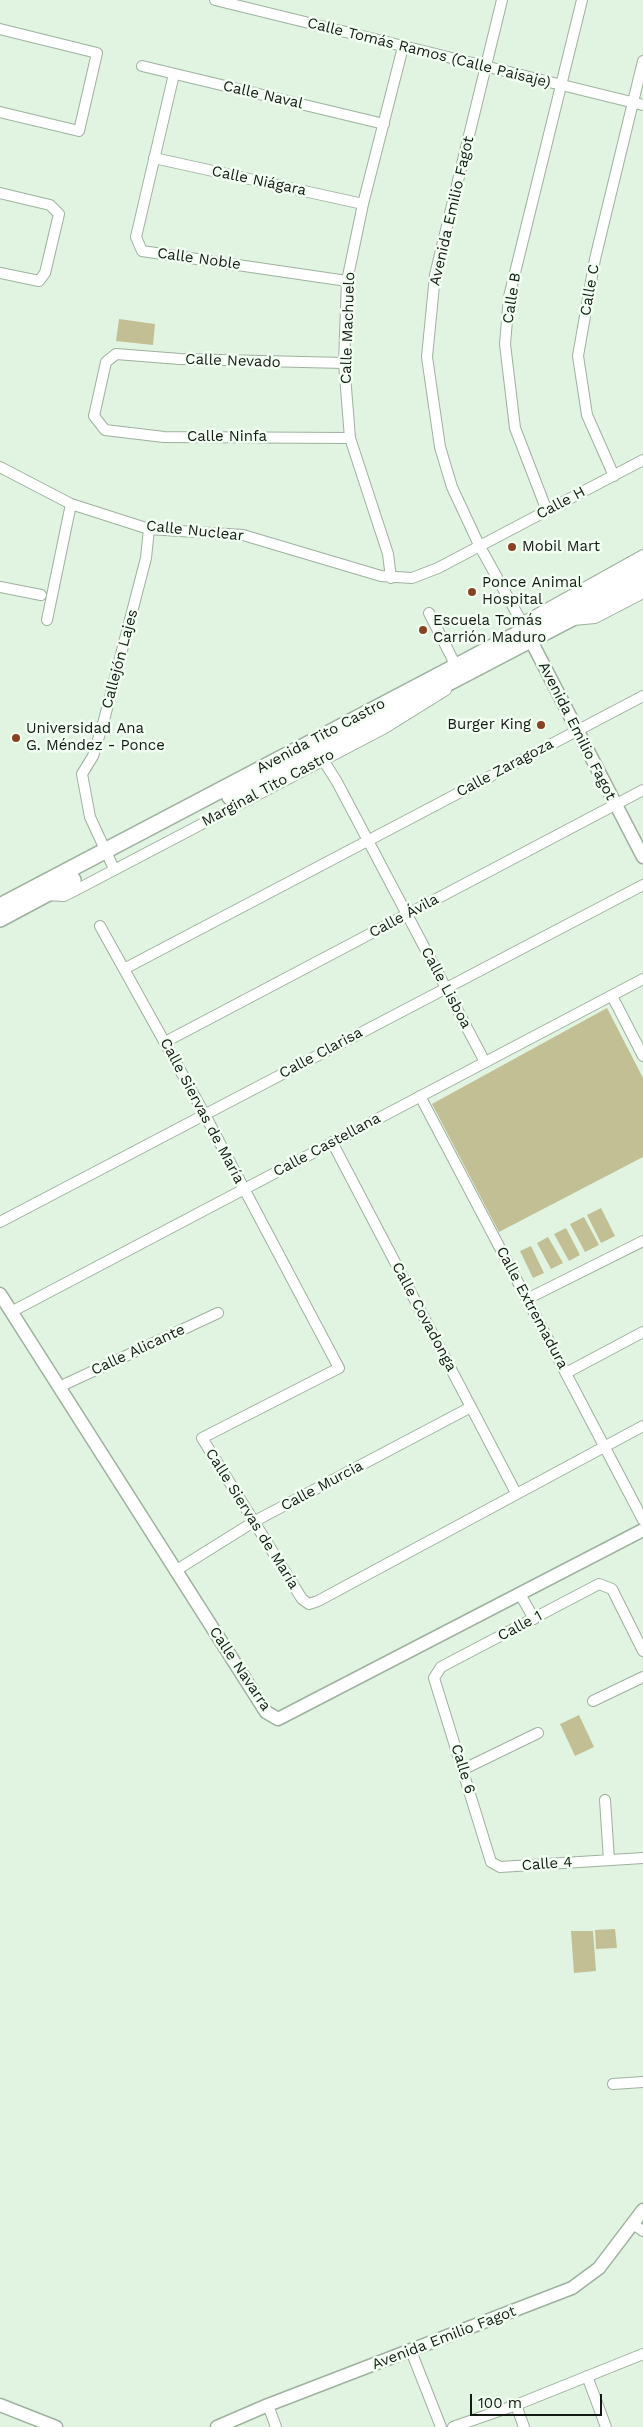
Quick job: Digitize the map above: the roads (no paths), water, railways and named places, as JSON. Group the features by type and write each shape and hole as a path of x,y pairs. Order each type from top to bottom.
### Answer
{"main road":[{"name":"Avenida Tito Castro","path":"0,919 316,751 526,631 643,568"},
{"name":"Avenida Tito Castro","path":"526,631 567,620 643,581"},
{"name":"Avenida Tito Castro","path":"0,906 110,861"}],"street":[{"name":"Calle Tomás Ramos (Calle Paisaje)","path":"215,0 638,103"},
{"name":"Avenida Emilio Fagot","path":"502,0 435,276 427,357 440,447 452,486 479,545 526,631 576,731 643,857"},
{"name":"Calle B","path":"547,511 515,428 505,344 510,297 582,0"},
{"path":"0,29 97,53 79,132 0,112"},
{"name":"Calle Machuelo","path":"391,578 388,554 350,438 344,364 347,281 403,47"},
{"name":"Calle C","path":"614,476 587,415 578,356 595,259 638,103 643,61"},
{"name":"Calle Naval","path":"142,66 384,124"},
{"name":"Calle Noble","path":"174,74 136,237 142,251 347,281"},
{"name":"Calle Niágara","path":"154,158 364,204"},
{"path":"0,193 50,205 59,214 46,273 39,281 0,273"},
{"name":"Calle Nevado","path":"105,430 94,416 106,362 116,354 180,359 344,364"},
{"name":"Calle Ninfa","path":"105,430 164,437 350,438"},
{"name":"Calle H","path":"479,545 643,460"},
{"name":"Calle Nuclear","path":"0,467 71,504 149,529 243,534 391,578 412,578 438,568 479,545"},
{"path":"47,620 71,504"},
{"name":"Callejón Lajes","path":"110,861 90,817 82,774 92,756 104,720 146,558 149,529"},
{"path":"526,631 643,555"},
{"path":"0,587 41,595"},
{"path":"567,620 595,618 643,593"},
{"path":"429,613 457,672"},
{"name":"Marginal Tito Castro","path":"44,895 64,896 101,877 110,861 316,751 422,706 443,693 457,672"},
{"name":"Calle Zaragoza","path":"124,968 643,696"},
{"path":"316,751 368,840 407,914"},
{"name":"Calle Ávila","path":"165,1042 643,790"},
{"name":"Calle Clarisa","path":"0,1222 643,885"},
{"name":"Calle Lisboa","path":"407,914 485,1062"},
{"name":"Calle Siervas de María","path":"100,926 205,1115 339,1368 202,1438 302,1599 309,1604 643,1426"},
{"name":"Calle Castellana","path":"11,1312 643,979"},
{"path":"612,996 643,1056"},
{"name":"Calle Extremadura","path":"420,1096 643,1520"},
{"name":"Calle Covadonga","path":"332,1142 516,1493"},
{"path":"527,1299 643,1241"},
{"name":"Calle Navarra","path":"0,1294 266,1712 278,1719 643,1530"},
{"name":"Calle Alicante","path":"59,1387 218,1312"},
{"path":"566,1372 643,1332"},
{"name":"Calle Murcia","path":"175,1571 255,1521 471,1406"},
{"name":"Calle 1","path":"445,1713 434,1678 441,1667 599,1584 612,1589 643,1651"},
{"path":"520,1594 534,1619"},
{"path":"593,1701 643,1678"},
{"name":"Calle 6","path":"445,1713 464,1769 480,1826"},
{"path":"464,1769 538,1734"},
{"path":"605,1800 609,1860"},
{"name":"Calle 4","path":"480,1826 491,1862 500,1867 643,1858"},
{"path":"613,2084 643,2082"},
{"name":"Avenida Emilio Fagot","path":"217,2427 268,2405 572,2288 599,2268 638,2228 643,2210"},
{"path":"412,2351 441,2427"},
{"path":"453,2427 516,2405 643,2354"},
{"path":"587,2376 606,2427"},
{"path":"0,2405 56,2427"},
{"path":"268,2405 276,2427"},
{"path":"516,2405 524,2427"}],"place":[{"name":"Mobil Mart","path":"512,547"},
{"name":"Ponce Animal Hospital","path":"472,592"},
{"name":"Escuela Tomás Carrión Maduro","path":"423,630"},
{"name":"Burger King","path":"541,725"},
{"name":"Universidad Ana G. Méndez - Ponce","path":"16,738"}]}
